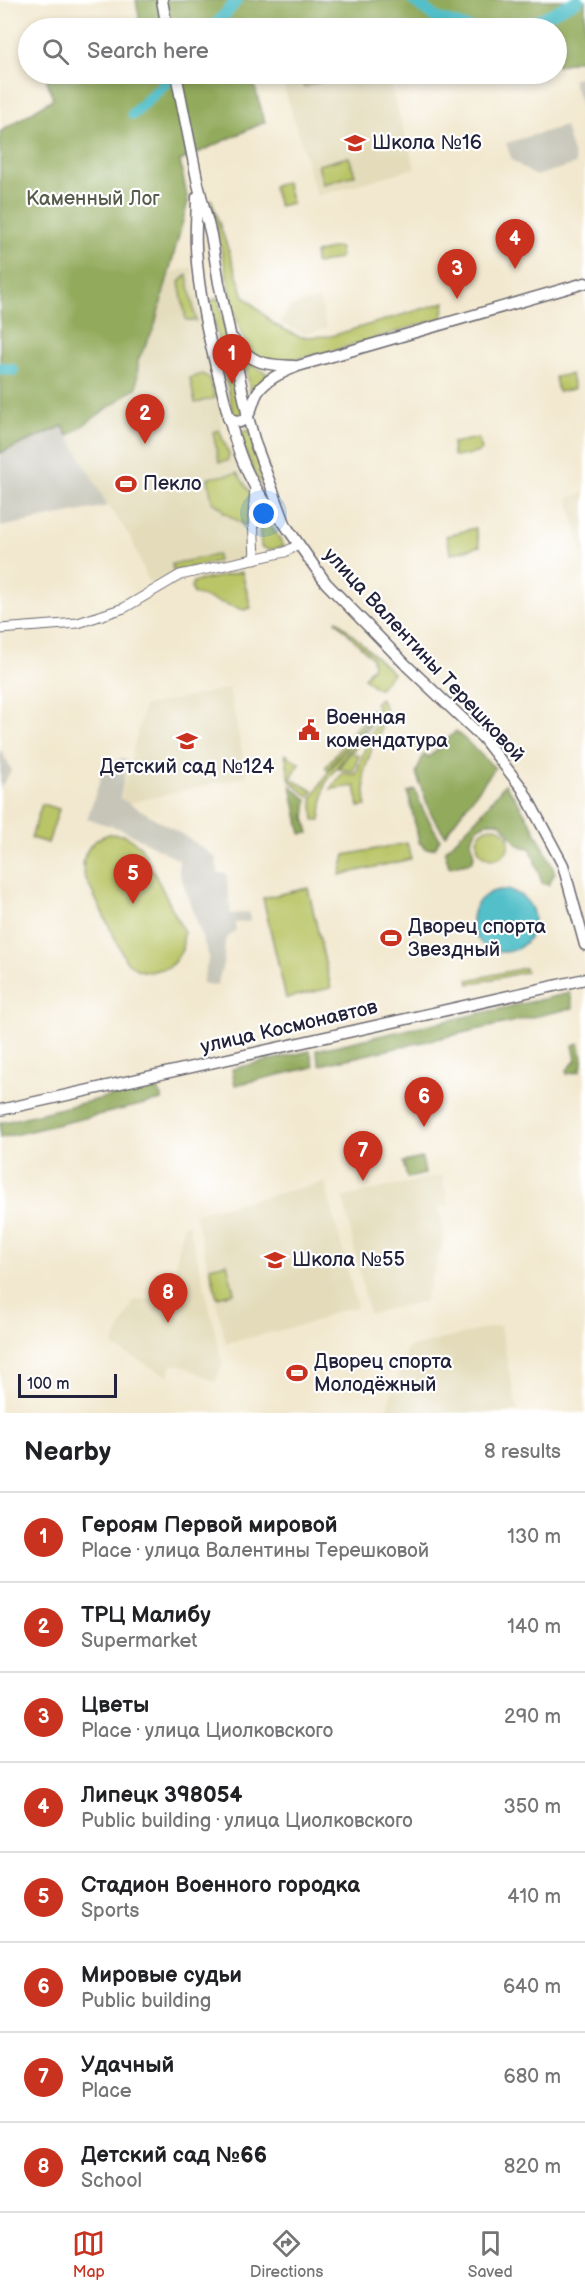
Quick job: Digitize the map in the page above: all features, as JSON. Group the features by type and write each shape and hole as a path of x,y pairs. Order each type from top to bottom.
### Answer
{"main road":[{"path":"162,0 165,18"},
{"name":"улица Валентины Терешковой","path":"178,84 248,417 255,443 286,526"},
{"name":"улица Валентины Терешковой","path":"197,181 196,245 202,303 239,456 263,502 286,526 326,583 347,607 476,731 522,788 563,865 585,945"},
{"path":"198,270 211,275 219,283"},
{"path":"228,418 240,422 248,417 257,391 272,378 298,366 585,283"},
{"path":"202,303 208,294 216,292 222,295"},
{"path":"231,336 242,351 261,363 298,366"},
{"name":"улица Космонавтов","path":"0,1110 585,979"}],"street":[{"path":"255,487 253,517 255,559"},
{"path":"0,629 78,623 124,608 180,575 271,556 298,545"},
{"path":"254,546 259,554 271,556"}],"shaded area":[{"path":"585,75 585,111 583,112 572,79"},
{"name":"Школа №16","path":"283,84 390,84 415,168 317,196"},
{"path":"565,126 576,164 535,176 512,160 506,143"},
{"path":"192,267 202,324 222,409 224,437 251,489 252,558 178,572 149,583 131,538 103,498 68,436 137,387 138,360 154,328 169,273"},
{"path":"319,299 327,328 303,334 280,322 289,307"},
{"path":"63,426 108,506 0,527 0,453"},
{"path":"585,493 585,567 568,497"},
{"name":"Детский сад №124","path":"229,688 247,776 129,803 121,798 144,706"},
{"path":"0,749 12,770 0,788"},
{"path":"120,758 128,760 120,798 190,839 216,858 218,873 226,873 231,914 250,912 250,921 235,923 236,930 225,940 224,961 217,986 202,983 209,957 179,871 179,860 121,829 87,819 102,774"},
{"path":"442,1175 449,1205 439,1208 445,1236 425,1301 369,1314 343,1197"},
{"name":"Школа №55","path":"325,1182 357,1307 331,1313 315,1322 226,1343 195,1213"},
{"path":"184,1224 189,1224 223,1365 215,1382 182,1365 172,1365 168,1376 112,1346 134,1300 169,1296"},
{"path":"500,1325 518,1413 385,1413 407,1348"}],"green space":[{"path":"136,0 585,0 585,58 567,63 567,18 139,18"},
{"name":"Каменный Лог","path":"48,84 254,84 265,122 180,161 188,202 154,328 138,360 137,387 68,436 63,426 0,453 0,132 53,99"},
{"path":"349,157 355,175 323,184 318,165"},
{"path":"286,182 292,203 279,206 273,186"},
{"path":"211,199 244,296 275,325 300,337 331,336 445,302 442,318 322,354 276,362 262,359 253,353 243,338 235,315"},
{"path":"337,247 340,249 340,258 315,263 315,253"},
{"path":"187,275 196,321 186,320 179,282"},
{"path":"217,298 242,414 235,417 210,302"},
{"path":"244,360 268,374 251,394"},
{"path":"203,374 210,379 215,398 195,403 190,378"},
{"path":"571,374 574,389 558,392 555,377"},
{"path":"219,430 229,455 227,461 219,462 213,432"},
{"path":"249,430 279,512 257,478 237,433"},
{"path":"478,438 482,449 480,452 456,457 453,455 452,443"},
{"path":"237,473 250,492 249,528 223,512 222,508 212,502 208,478"},
{"path":"259,521 271,525 284,546 270,550 261,547"},
{"path":"475,528 480,546 451,554 446,536"},
{"path":"217,555 218,561 173,571 172,564"},
{"path":"242,572 251,608 244,610 194,594 191,588 193,582"},
{"path":"337,620 393,673 379,688 364,678 373,666 372,658"},
{"path":"380,698 390,719 374,716 325,784 320,820 314,820 312,798 328,772 378,707 375,703"},
{"path":"370,709 373,711 328,770 325,768"},
{"path":"378,722 381,722 381,730 375,739 364,772 366,806 359,807 355,786 331,789 342,773 356,774 369,736"},
{"path":"369,724 371,725 352,753 359,756 353,771 338,769"},
{"path":"456,731 495,768 445,835 431,814 416,773 424,754 429,757"},
{"path":"285,754 299,763 291,779 313,791 309,797 290,781"},
{"path":"505,784 527,816 550,861 555,873 548,885 542,883 531,849 516,842 500,823 487,823 477,828 471,840 474,857 471,862 449,867 445,851 481,814"},
{"path":"291,786 307,800 305,818 309,833 301,834"},
{"path":"415,790 423,810 440,839 435,848 426,849 419,842 408,792"},
{"path":"42,804 59,809 48,843 31,838"},
{"path":"493,827 504,832 509,843 504,854 493,859 482,854 477,843 482,832"},
{"path":"109,834 125,835 141,847 184,932 182,950 169,967 150,972 138,970 126,961 84,875 84,861 88,849 97,840"},
{"path":"407,843 411,859 340,875 345,855"},
{"path":"308,888 331,988 286,998 263,898"},
{"path":"525,968 526,972 469,984 468,980"},
{"path":"570,993 573,1008 320,1065 316,1050"},
{"path":"579,1043 583,1061 580,1071 567,1074 566,1071 576,1060 573,1045"},
{"path":"310,1051 314,1067 235,1085 232,1069"},
{"path":"157,1085 162,1100 0,1138 0,1123"},
{"path":"422,1158 425,1174 407,1178 403,1162"},
{"path":"227,1263 234,1293 217,1297 210,1267"}],"water":[{"path":"497,890 509,890 525,899 532,909 534,921 532,933 525,943 509,952 497,952 486,947 477,938 472,927 472,915 477,904 486,895"}],"waterway":[{"path":"222,18 237,0"},
{"path":"413,0 436,18"},
{"path":"542,18 578,0"},
{"path":"133,114 164,84"},
{"path":"0,368 13,370"}],"place":[{"name":"Школа №16","path":"355,143"},
{"name":"Липецк 398054","path":"515,269"},
{"name":"Цветы","path":"457,299"},
{"name":"Героям Первой мировой","path":"232,384"},
{"name":"ТРЦ Малибу","path":"145,444"},
{"name":"Пекло","path":"126,484"},
{"name":"Военная комендатура","path":"309,730"},
{"name":"Детский сад №124","path":"187,741"},
{"name":"Стадион Военного городка","path":"133,904"},
{"name":"Дворец спорта Звездный","path":"391,938"},
{"name":"Мировые судьи","path":"424,1127"},
{"name":"Удачный","path":"363,1181"},
{"name":"Школа №55","path":"275,1260"},
{"name":"Детский сад №66","path":"168,1323"},
{"name":"Дворец спорта Молодёжный","path":"297,1373"}]}
